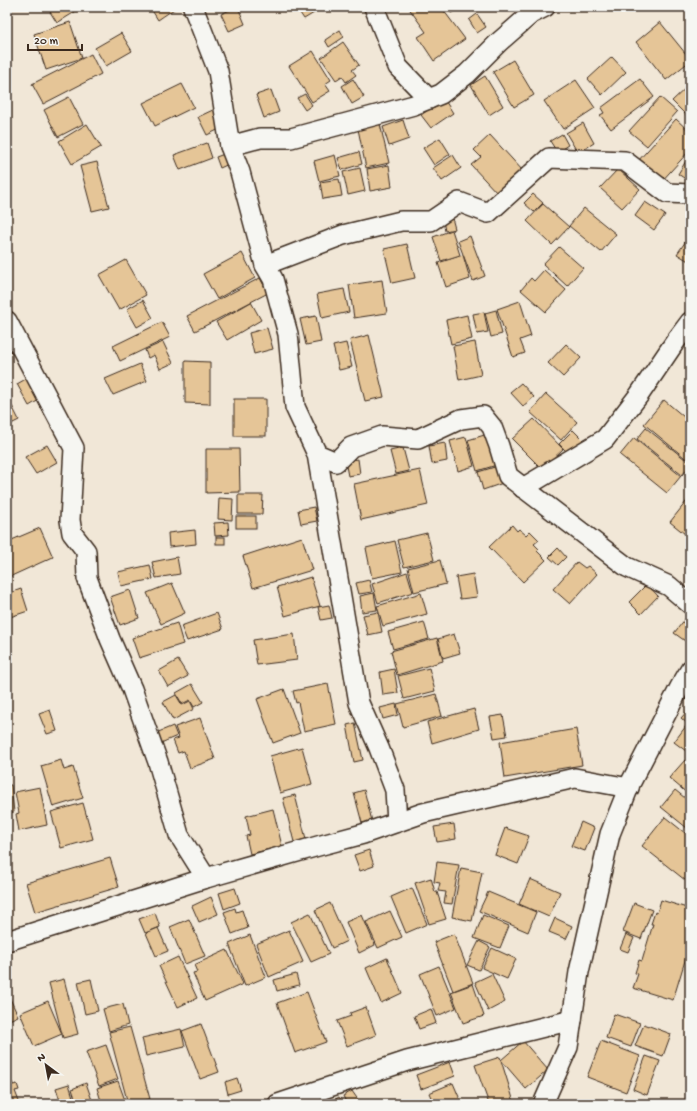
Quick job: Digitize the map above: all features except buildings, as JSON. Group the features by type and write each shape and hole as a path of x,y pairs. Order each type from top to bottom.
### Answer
{"street":[{"path":"193,7 218,71 230,146 240,172 265,265 273,279 288,334 295,407 317,454 359,703 379,748 395,790 397,822"},
{"path":"374,7 398,67 429,99"},
{"path":"230,146 260,138 291,138 414,105 441,94 467,74 531,14 545,7"},
{"path":"265,265 343,235 401,221 431,221 459,202 488,213 549,158 625,161 667,193 690,194"},
{"path":"7,321 74,448 70,520 72,533 86,551 87,578 110,639 132,689 158,762 179,835 206,878"},
{"path":"522,488 605,439 639,395 690,322"},
{"path":"317,454 336,462 351,447 382,436 418,439 461,418 483,416 492,428 508,476 627,567 670,586 690,604"},
{"path":"543,1104 568,1048 579,972 610,834 629,788 690,670"},
{"path":"7,941 206,878 363,834 423,813 575,778 629,788"},
{"path":"278,1104 407,1061 572,1020"}]}
